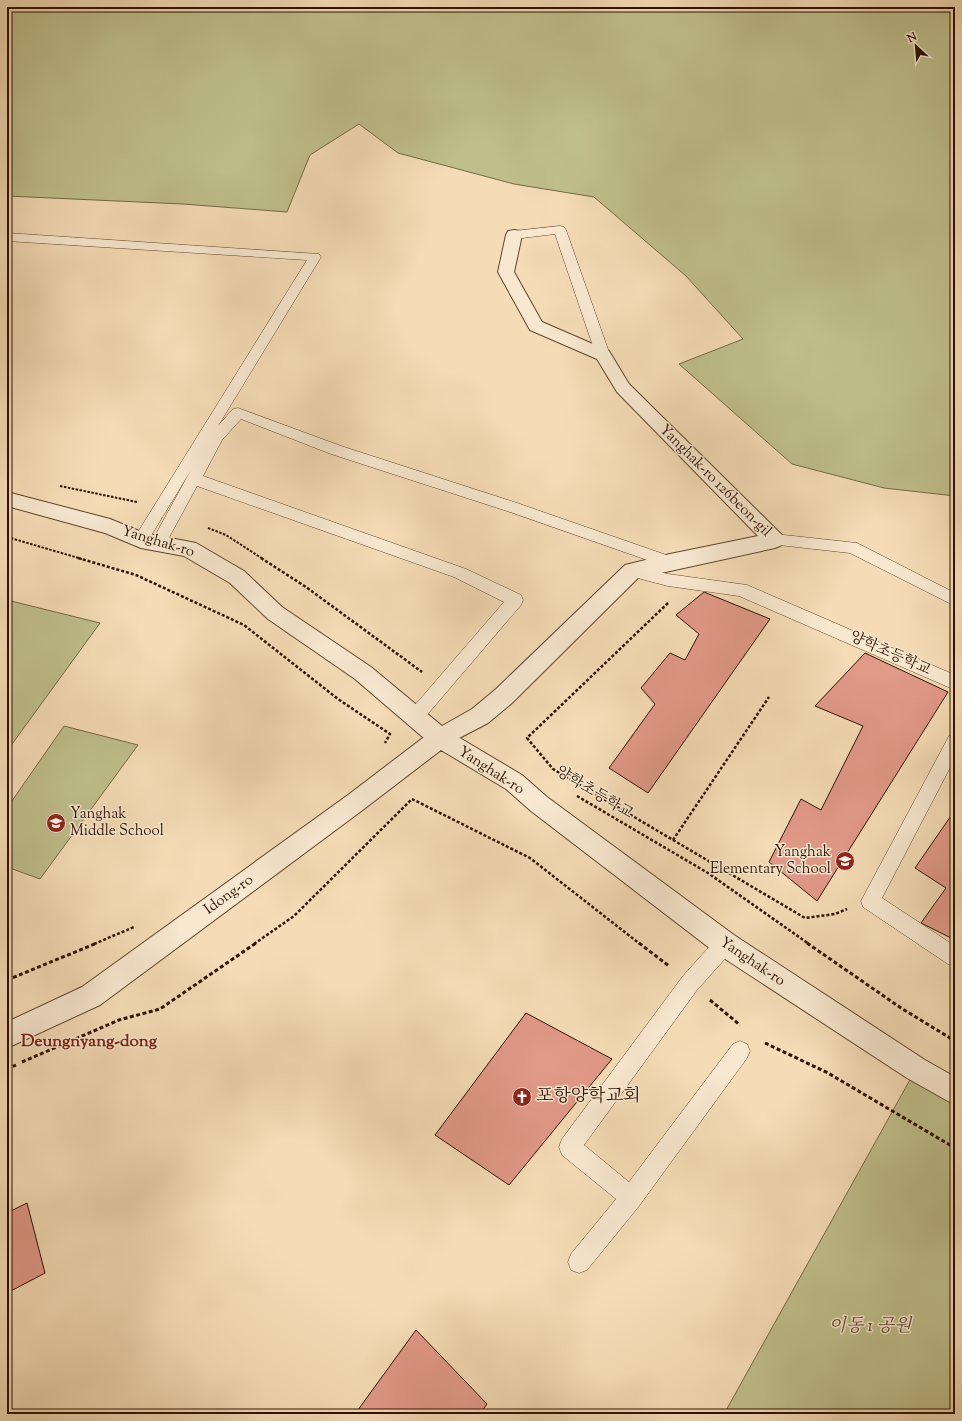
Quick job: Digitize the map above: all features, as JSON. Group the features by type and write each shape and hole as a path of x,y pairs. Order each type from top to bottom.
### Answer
{"street":[{"path":"514,235 506,272 536,326 603,355"},
{"name":"Yanghak-ro 126beon-gil","path":"603,355 623,388 775,540"},
{"name":"Yanghak-ro","path":"7,499 110,527 150,542 190,549 237,577 275,613 363,673 440,738 514,782 539,804 725,944 916,1069 955,1092"},
{"name":"Yanghak-ro 126beon-gil","path":"632,571 775,540"},
{"path":"440,738 480,716 504,696 632,571"},
{"name":"Idong-ro","path":"8,1031 91,996 350,807 440,738"}],"lane":[{"path":"514,235 560,230 603,355"},
{"path":"7,237 315,257 150,542"},
{"path":"150,542 194,479 217,437 238,413 336,450 512,507 670,562"},
{"path":"194,479 460,573 515,600 415,717"},
{"path":"775,540 852,547 955,600"},
{"name":"양학초등학교","path":"632,571 741,590 955,683"},
{"path":"955,742 870,901 955,957"},
{"path":"631,1198 570,1147 690,983 725,944"},
{"path":"579,1262 631,1198 740,1051"}],"path":[{"path":"56,485 140,502"},
{"path":"207,528 226,535 306,587 428,676"},
{"path":"7,537 136,575 244,626 338,699 390,734 384,745"},
{"name":"양학초등학교","path":"689,582 527,738 552,769 805,918 835,914 870,901"},
{"path":"673,840 769,697"},
{"path":"571,792 708,873 901,1008 955,1041"},
{"path":"7,1069 119,1020 160,1009 294,916 412,799 463,824"},
{"path":"7,980 139,925"}],"green space":[{"path":"7,7 955,7 955,496 884,488 792,464 679,364 743,339 686,276 594,197 514,184 398,153 359,124 310,155 287,212 183,204 7,196"},
{"path":"7,600 100,623 7,751"},
{"path":"64,726 138,745 40,879 7,867 7,808"},
{"name":"이동 1 공원","path":"916,1069 955,1092 955,1414 724,1414"}],"building":[{"path":"704,592 770,619 648,793 609,768 655,704 641,688 670,653 685,660 699,634 676,615"},
{"path":"865,653 948,692 817,901 769,862 801,799 821,810 863,726 815,706"},
{"path":"955,810 955,940 921,923 946,888 915,868"},
{"name":"포항양학교회","path":"526,1013 612,1059 509,1185 435,1135"},
{"path":"27,1203 45,1273 7,1293 7,1213"},
{"path":"416,1330 487,1404 480,1414 355,1414"}],"place":[{"name":"Yanghak Middle School","path":"56,823"},
{"name":"Yanghak Elementary School","path":"845,861"},
{"name":"포항양학교회","path":"522,1097"}],"district":[{"name":"Deungnyang-dong","path":"89,1042"}]}
